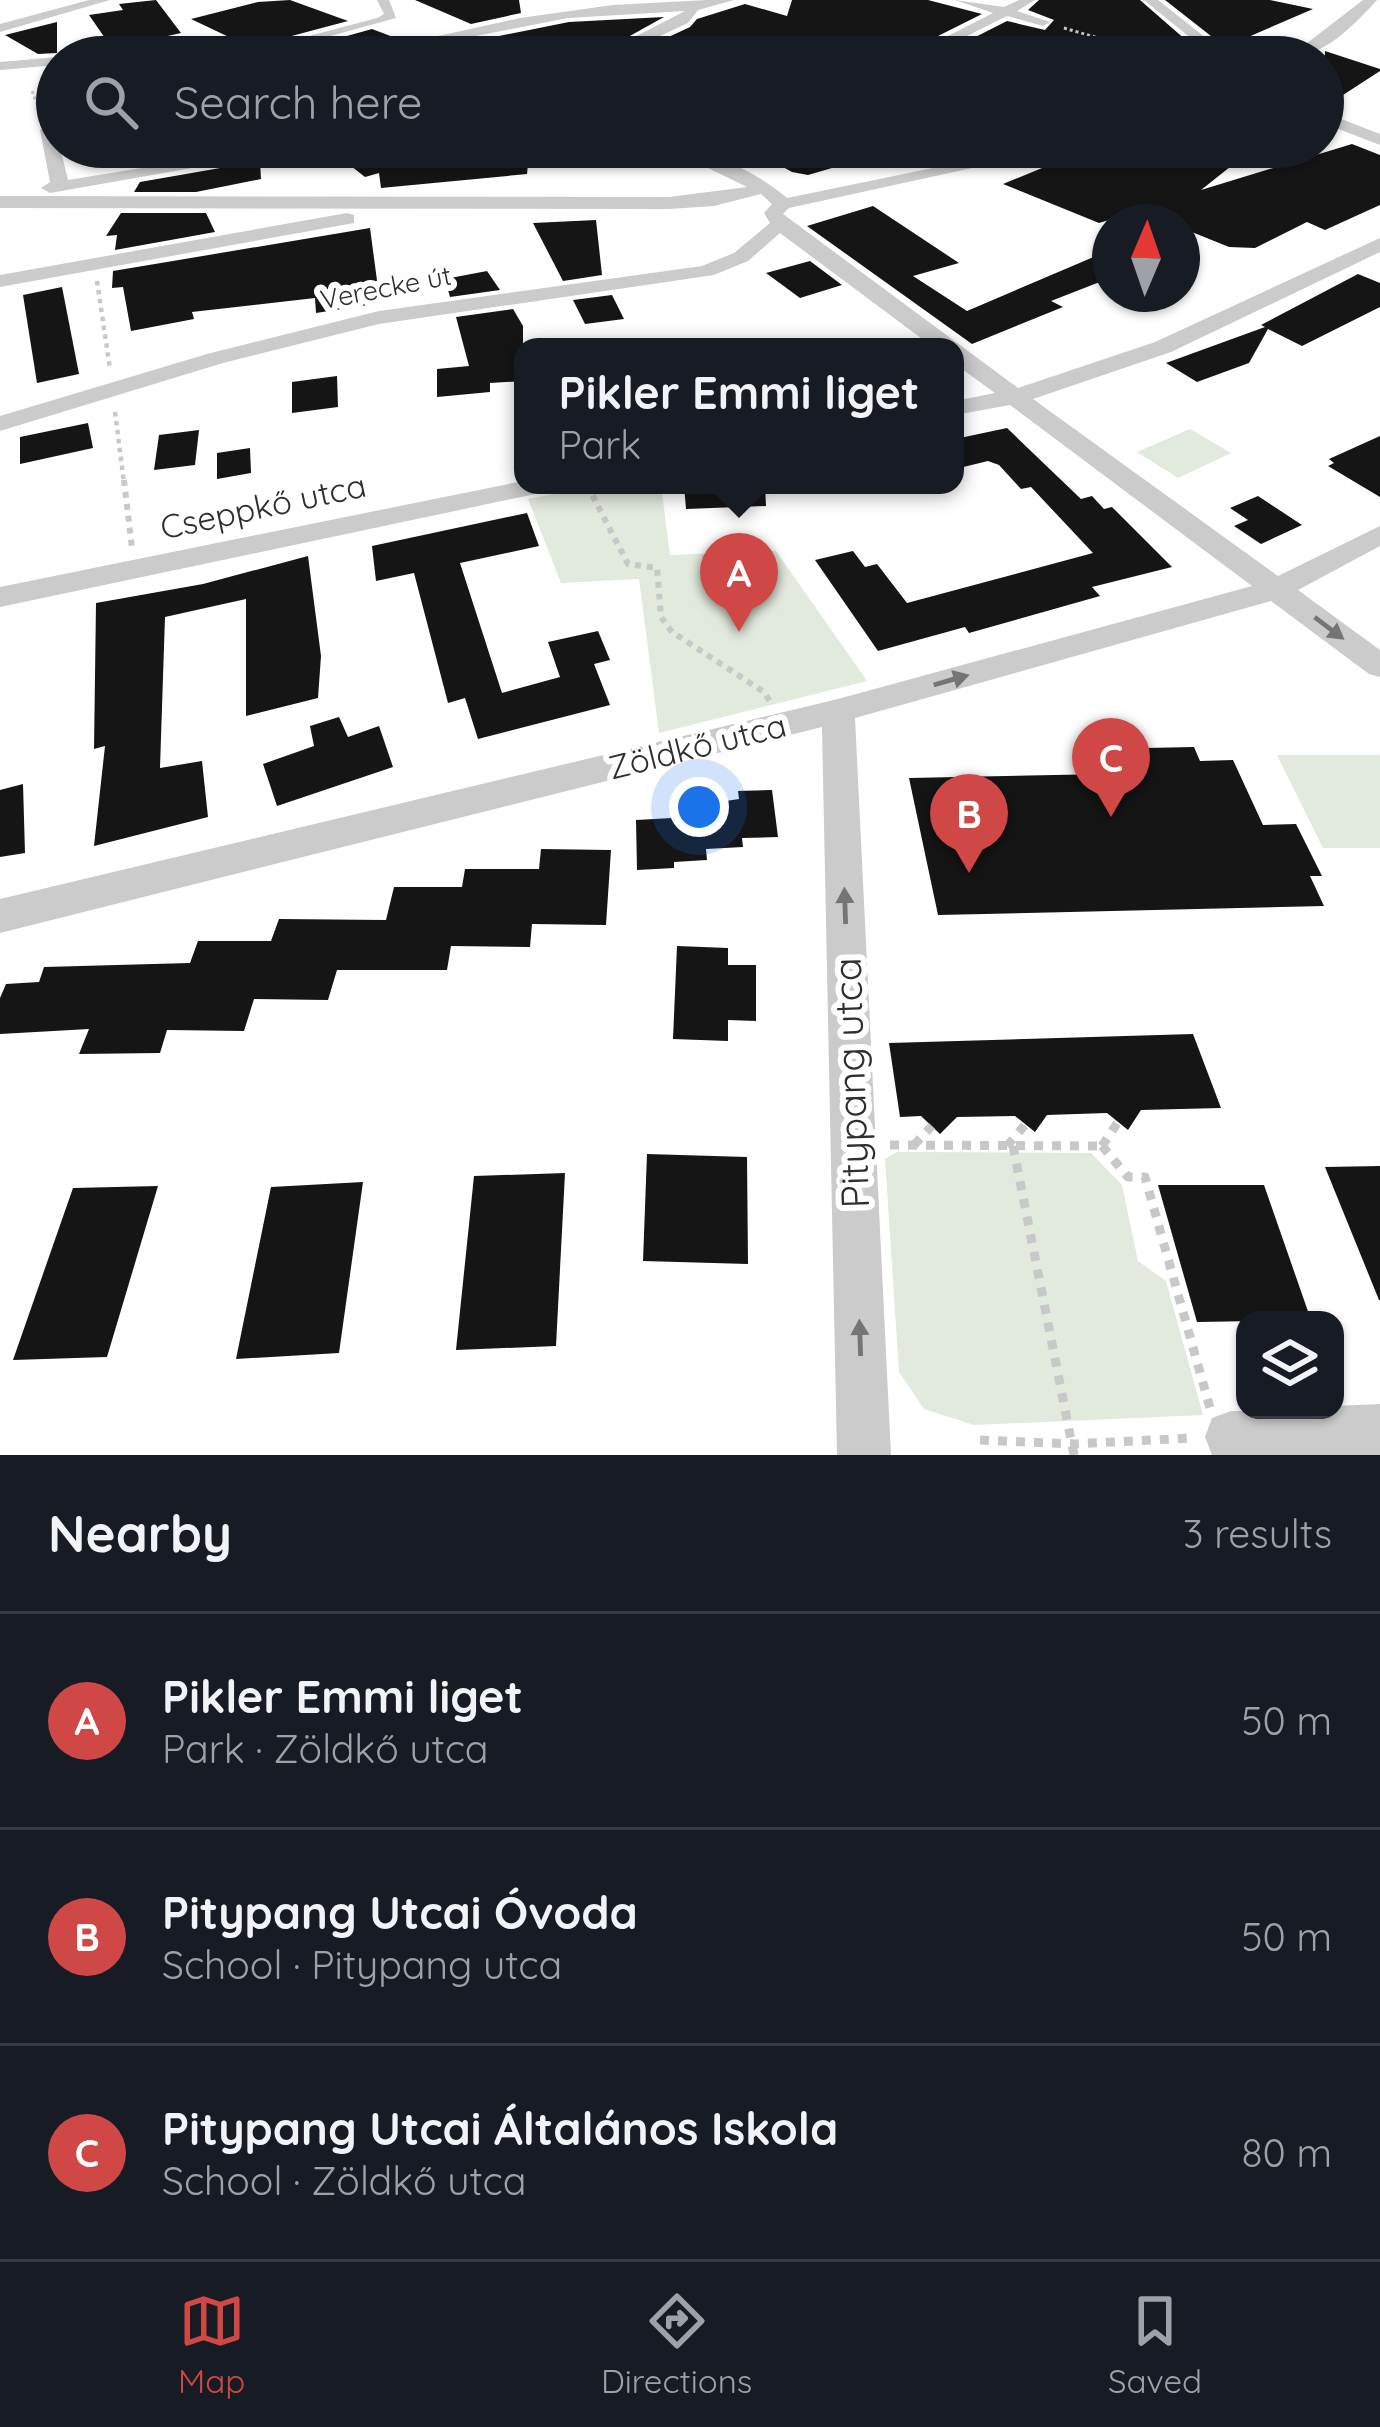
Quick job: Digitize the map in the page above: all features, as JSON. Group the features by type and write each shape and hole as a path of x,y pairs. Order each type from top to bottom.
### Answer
{"street":[{"path":"0,28 104,0"},
{"path":"321,36 382,21 391,15 383,0"},
{"path":"443,36 542,14 627,4 690,7 728,0"},
{"path":"962,0 1043,22"},
{"path":"957,36 1029,0"},
{"path":"1150,0 1196,36"},
{"path":"1330,36 1370,0"},
{"path":"648,36 683,20 690,15 690,7"},
{"path":"0,66 36,67"},
{"path":"1344,125 1380,140"},
{"path":"56,168 60,185"},
{"path":"0,201 60,185 169,168"},
{"path":"728,168 765,188 781,214 936,338"},
{"path":"781,214 973,168"},
{"path":"0,201 669,202 714,200 765,188"},
{"path":"0,281 447,203"},
{"name":"Verecke út","path":"0,424 214,357 437,307 707,271 740,257 781,214"},
{"path":"964,406 1014,397 1162,346 1380,244"},
{"path":"964,360 1380,666"},
{"name":"Cseppkő utca","path":"0,597 514,490"},
{"name":"Zöldkő utca","path":"0,916 838,711 1277,589 1380,535"},
{"name":"Pitypang utca","path":"838,711 864,1455"},
{"path":"1225,1437 1380,1430"}],"path":[{"path":"1043,22 1091,36"},
{"path":"99,293 135,569"},
{"path":"592,494 628,564 657,568 661,617 671,632 764,692 785,724"},
{"path":"1102,1146 1118,1122"},
{"path":"1025,1125 1010,1146 1074,1449"},
{"path":"914,1145 932,1126"},
{"path":"853,1145 1102,1146"},
{"path":"1102,1146 1128,1178 1144,1177 1158,1185"},
{"path":"980,1440 1074,1449 1225,1437 1144,1177"}],"shaded area":[{"path":"1190,429 1231,453 1178,478 1137,452"},
{"path":"554,494 662,494 670,555 776,551 867,681 659,733 639,579 561,583 528,499"},
{"path":"1277,755 1380,755 1380,848 1323,848"},
{"path":"897,1152 1091,1153 1122,1185 1138,1261 1166,1281 1203,1415 974,1425 924,1409 899,1372 885,1159"}],"building":[{"path":"156,0 181,33 104,36 89,15 123,10 119,4"},
{"path":"290,0 348,21 291,36 227,36 191,19 258,2"},
{"path":"415,0 519,0 521,13 471,24"},
{"path":"792,0 928,0 982,14 938,36 671,36 697,19 745,4 787,16"},
{"path":"1039,0 1140,0 1181,36 977,36 1007,21 1045,30 1054,20 1028,10"},
{"path":"1165,0 1270,0 1313,9 1250,36 1211,36"},
{"path":"664,17 630,36 499,36 569,22"},
{"path":"57,22 57,36 36,36 36,53 5,35"},
{"path":"372,29 390,36 347,36"},
{"path":"1344,57 1380,71 1344,94"},
{"path":"1352,144 1380,155 1380,205 1325,230 1307,222 1255,248 1229,247 1200,235 1200,204 1092,204 1092,220 1003,184 1042,168 1229,168 1201,190 1273,168 1344,168 1344,146"},
{"path":"220,168 260,168 261,179 196,192 134,192 140,182"},
{"path":"354,168 528,168 527,174 381,188 379,173 365,177"},
{"path":"785,168 832,168 808,175"},
{"path":"873,206 959,263 913,276 967,311 1092,258 1092,285 1051,301 1063,307 972,344 807,226"},
{"path":"121,213 206,213 215,232 115,250 117,235 106,236"},
{"path":"596,220 602,275 563,281 533,223"},
{"path":"370,228 380,303 316,313 315,298 192,312 194,319 131,331 123,287 112,288 113,271"},
{"path":"810,261 842,285 800,298 766,273"},
{"path":"487,271 500,290 450,297 445,279"},
{"path":"1358,274 1380,283 1380,307 1302,346 1268,329 1249,363 1197,382 1166,363 1265,327 1261,325"},
{"path":"62,287 79,374 37,383 23,295"},
{"path":"612,295 624,319 585,324 573,300"},
{"path":"513,309 523,326 523,338 514,338 514,382 490,383 490,392 437,397 437,369 469,366 456,317"},
{"path":"337,376 338,407 292,413 292,382"},
{"path":"88,423 93,448 20,464 20,437"},
{"path":"1007,428 1081,499 1092,496 1104,509 1112,507 1172,567 1092,587 1100,596 969,633 965,627 878,651 815,560 853,551 865,567 877,564 907,603 1093,553 1031,487 1021,489 999,465 988,461 964,467 964,437"},
{"path":"199,430 195,465 154,470 159,435"},
{"path":"1380,436 1380,497 1328,466 1334,463 1329,459"},
{"path":"250,448 251,473 217,479 217,453"},
{"path":"685,494 765,494 766,506 686,509"},
{"path":"1258,496 1302,525 1261,544 1234,526 1248,520 1230,508"},
{"path":"527,513 539,546 460,563 502,693 560,677 548,642 598,631 610,660 594,664 610,705 478,739 465,698 448,703 414,573 376,581 372,546"},
{"path":"308,556 321,656 318,698 246,716 246,599 165,617 160,768 202,761 208,817 94,846 105,746 94,749 96,603 203,584"},
{"path":"339,717 348,737 379,726 393,767 277,806 263,764 314,746 310,726"},
{"path":"1194,747 1200,761 1233,760 1263,825 1296,824 1322,876 1310,876 1324,906 938,915 909,778 1106,774 1097,749"},
{"path":"23,784 25,853 0,857 0,790"},
{"path":"772,790 778,837 742,838 743,847 706,849 707,860 637,870 636,820 672,818 672,809 739,799 738,791"},
{"path":"541,849 611,850 606,925 532,924 530,947 451,946 447,970 337,970 328,1000 254,999 244,1031 167,1030 160,1053 79,1054 89,1029 0,1034 0,998 6,984 39,982 44,967 190,963 198,941 271,941 279,919 386,920 394,887 462,887 465,869 539,869"},
{"path":"677,946 728,948 728,965 756,965 756,1021 728,1020 728,1041 673,1039"},
{"path":"1193,1034 1221,1108 1141,1110 1128,1130 1107,1113 1047,1115 1035,1132 1015,1116 957,1117 940,1134 921,1116 900,1117 889,1043"},
{"path":"647,1154 747,1157 748,1264 643,1261"},
{"path":"1380,1166 1380,1300 1379,1300 1325,1167"},
{"path":"565,1173 556,1346 456,1350 474,1176"},
{"path":"363,1182 339,1353 236,1359 271,1187"},
{"path":"1158,1185 1264,1185 1308,1311 1236,1311 1236,1321 1197,1322"},
{"path":"158,1186 107,1357 13,1360 73,1188"}],"place":[{"name":"Pikler Emmi liget","path":"739,632"},
{"name":"Pitypang Utcai Általános Iskola","path":"1111,817"},
{"name":"Pitypang Utcai Óvoda","path":"969,873"}]}
